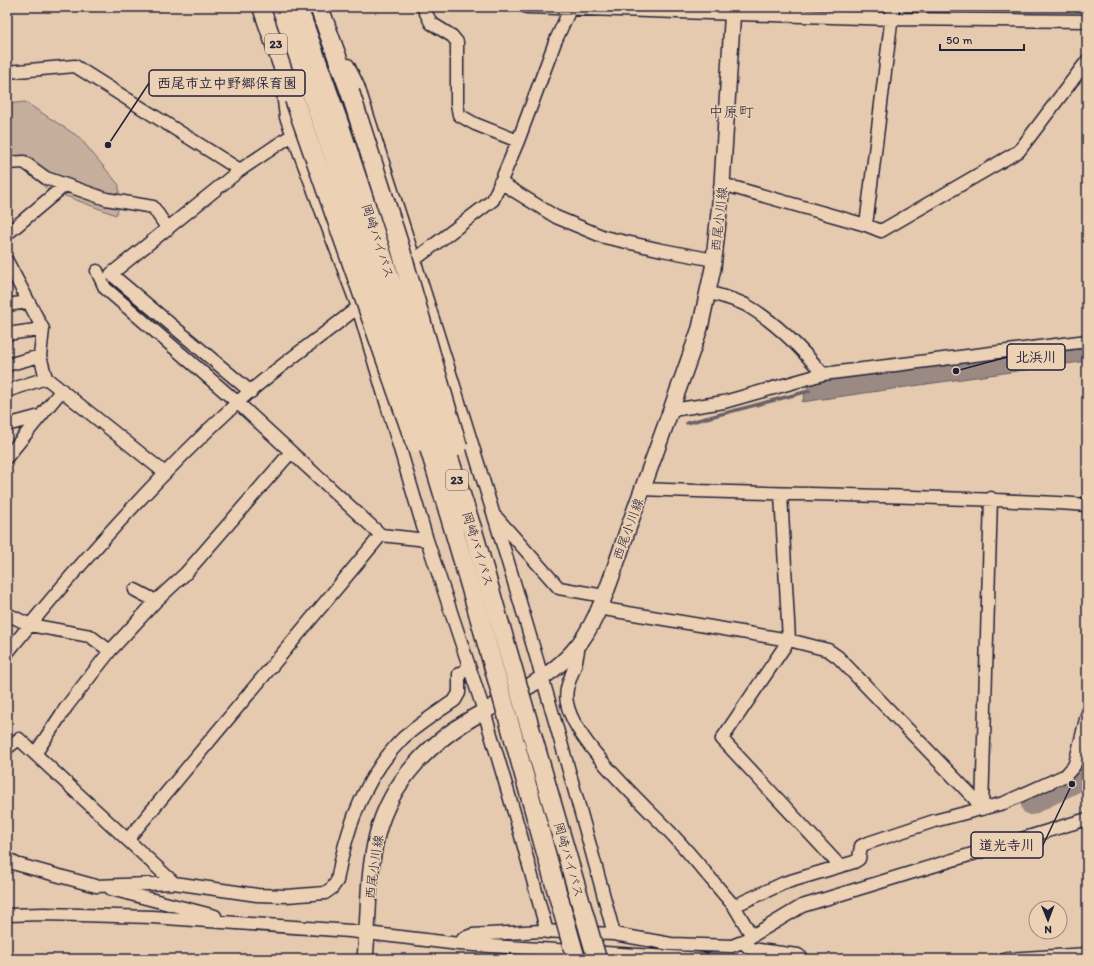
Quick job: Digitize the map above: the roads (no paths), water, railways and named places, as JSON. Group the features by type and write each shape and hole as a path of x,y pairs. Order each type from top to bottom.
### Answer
{"highway":[{"name":"23","path":"262,7 289,81 392,382 431,485 443,496"},
{"name":"岡崎バイパス","path":"281,7 325,130 401,359 443,496 576,959"},
{"name":"岡崎バイパス","path":"298,7 340,126 473,531 597,959"},
{"name":"23","path":"319,7 350,92 433,357 477,518 473,531"}],"main road":[{"name":"西尾小川線","path":"365,959 373,858 377,836 390,801 410,770 429,749 459,726 543,677 564,660 579,644 601,602 672,410 700,328 714,260 722,184 733,10"}],"street":[{"path":"423,7 431,23 452,36 456,42 457,104 459,115 475,124 518,141"},
{"path":"527,7 893,13 1087,21"},
{"path":"7,653 102,539 165,473 238,403 358,307 415,259 493,200 518,141 555,42 571,8"},
{"path":"866,225 893,13"},
{"path":"330,39 343,53 358,86 415,259 495,516 570,767 614,934"},
{"path":"722,184 866,225 881,231 1019,151 1087,62"},
{"path":"7,72 75,66 240,170"},
{"path":"289,81 283,93 286,117 358,307 427,540 484,711 521,836 547,932"},
{"path":"251,392 111,274 240,170 292,135"},
{"path":"7,163 24,162 46,178 106,199 154,207 168,229"},
{"path":"500,182 556,217 604,237 714,260"},
{"path":"7,234 65,185"},
{"path":"7,261 10,275 28,302 43,329 40,356 46,378 165,473"},
{"path":"97,271 105,288 238,403 381,535 427,540"},
{"path":"708,292 745,305 765,318 800,346 823,374"},
{"path":"7,305 28,302"},
{"path":"7,334 43,329"},
{"path":"672,410 724,402 823,374 1087,341"},
{"path":"7,365 40,356"},
{"path":"7,391 46,378"},
{"path":"7,457 62,390"},
{"path":"7,424 40,416"},
{"path":"35,754 67,706 110,651 156,601 186,572 291,452"},
{"path":"642,489 781,494 991,498 1087,505"},
{"path":"781,494 789,640 722,739 840,866"},
{"path":"982,809 991,498"},
{"path":"495,516 559,588 601,602 789,640 828,650 838,657 973,797 982,809"},
{"path":"128,839 381,535"},
{"path":"135,590 156,601"},
{"path":"7,614 30,625 90,636 110,651"},
{"path":"579,644 576,663 567,685 566,695 570,713 577,729 638,801 668,830 734,906 751,949 798,955 803,959"},
{"path":"96,886 174,883 257,895 287,896 319,894 332,888 337,881 343,848 353,820 366,790 377,770 405,737 455,700 458,693 459,674 469,668"},
{"path":"734,906 784,883 859,859 861,846 865,844 934,821 1004,803 1066,775 1074,766 1087,715"},
{"path":"7,748 19,739 174,883"},
{"path":"459,944 464,938 472,935 547,932 614,934 671,944 732,946 747,939 802,906 1087,819"},
{"path":"7,858 16,864 245,924"},
{"path":"7,915 44,914 152,917 245,924 367,937 703,959"},
{"path":"1006,959 1087,954"}],"waterway":[{"path":"687,423 809,391"},
{"path":"1072,784 1087,751"},
{"path":"1031,805 1087,777"}],"place":[{"name":"西尾市立中野郷保育園","path":"108,145"},
{"name":"北浜川","path":"956,371"},
{"name":"道光寺川","path":"1072,784"}],"district":[{"name":"中原町","path":"731,112"}]}
